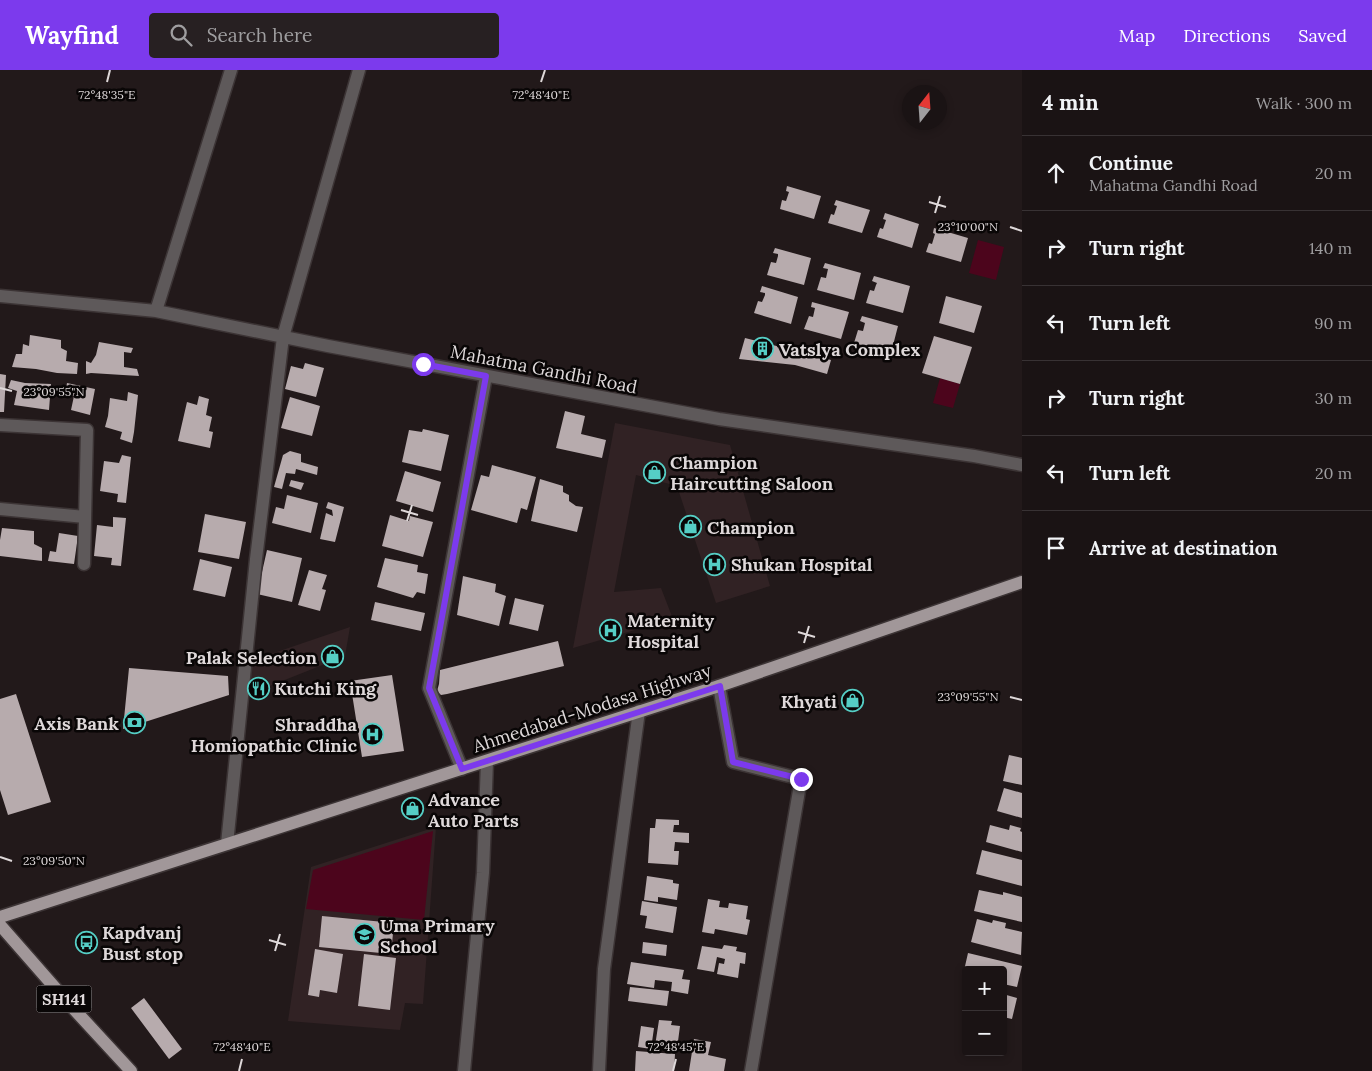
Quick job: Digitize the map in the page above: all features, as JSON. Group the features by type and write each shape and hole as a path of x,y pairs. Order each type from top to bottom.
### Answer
{"main road":[{"name":"Ahmedabad-Modasa Highway","path":"0,918 720,686 1022,582"},
{"name":"SH141","path":"2,930 131,1071"}],"street":[{"path":"156,311 231,70"},
{"path":"227,844 256,559 282,337 359,70"},
{"name":"Mahatma Gandhi Road","path":"0,296 156,311 282,337 719,419 974,456 1022,465"},
{"path":"462,769 429,688 486,376"},
{"path":"0,425 87,430 84,564"},
{"path":"0,509 85,517"},
{"path":"720,686 733,762 801,779 751,1071"},
{"path":"599,1071 604,969 640,711"},
{"path":"464,1071 483,873 486,761"}],"shaded area":[{"path":"978,240 1004,247 996,280 969,273"},
{"path":"940,378 960,384 953,408 933,403"},
{"path":"615,423 730,445 770,586 716,603 677,486 636,475 614,592 661,588 673,619 573,648"},
{"path":"350,627 345,656 242,697 253,660"},
{"name":"Uma Primary School","path":"436,827 423,1004 405,1003 400,1030 288,1021 311,867"},
{"path":"433,831 424,920 306,909 313,870"}],"building":[{"path":"787,186 821,196 814,219 780,209 782,200 786,201 789,192 786,191"},
{"path":"836,200 870,210 862,233 828,223 831,214 834,215 837,206 834,205"},
{"path":"885,213 919,224 912,248 877,237 880,228 883,229 886,220 883,219"},
{"path":"934,228 968,238 961,262 926,252 929,243 932,244 935,234 933,233"},
{"path":"775,248 811,258 804,285 767,275 771,262 776,263 778,254 773,253"},
{"path":"825,263 861,273 854,300 817,290 821,277 826,278 828,269 823,268"},
{"path":"874,276 910,286 903,313 866,303 870,290 874,291 877,283 872,281"},
{"path":"762,286 798,297 791,324 754,313 758,301 762,302 765,295 765,293 760,292"},
{"path":"946,296 982,306 974,333 939,323"},
{"path":"812,302 849,312 841,339 804,329 809,316 813,317 815,308 811,307"},
{"path":"862,316 898,326 891,353 854,343 858,330 863,331 865,323 860,321"},
{"path":"30,335 61,340 61,348 67,351 66,361 78,363 77,374 12,367 16,354 22,354 23,344 29,346"},
{"path":"934,336 972,347 960,384 922,373"},
{"name":"Vatslya Complex","path":"745,338 831,360 827,374 795,365 739,359"},
{"path":"99,342 133,348 131,353 124,352 124,367 137,369 139,376 86,374 86,361 91,363 96,355"},
{"path":"305,363 324,368 316,397 285,389 291,366 303,369"},
{"path":"0,374 6,375 4,412 0,412"},
{"path":"11,380 25,383 51,384 49,410 14,405 17,391 8,388"},
{"path":"67,383 95,389 90,415 71,410 74,396 65,394"},
{"path":"128,392 138,395 132,443 120,439 122,432 105,427 110,398 127,401"},
{"path":"199,396 209,399 206,415 212,417 209,431 213,432 210,448 178,441 187,402 197,405"},
{"path":"290,397 320,406 312,436 281,428"},
{"path":"565,411 585,416 581,434 606,440 602,458 556,448"},
{"path":"423,429 449,435 441,471 402,462 409,430 422,432"},
{"path":"290,451 301,454 301,462 318,467 317,475 296,469 295,474 286,473 282,489 274,487 283,455"},
{"path":"122,455 131,457 126,503 117,502 118,494 100,491 104,461 119,463"},
{"path":"492,465 536,477 527,510 521,508 517,523 471,510 481,475 489,477"},
{"path":"405,471 441,482 433,512 396,501"},
{"path":"540,479 563,486 563,492 569,495 569,501 576,506 583,507 577,532 531,521"},
{"path":"291,480 304,483 301,490 289,486"},
{"path":"287,495 318,503 311,533 272,523 276,507 284,509"},
{"path":"328,502 344,507 335,542 320,539 326,513 333,516 332,510 326,508"},
{"path":"205,514 246,522 239,559 198,552"},
{"path":"390,515 409,521 410,516 433,522 423,557 382,546"},
{"path":"113,517 126,518 121,566 111,565 112,558 94,556 97,525 113,527"},
{"path":"2,528 34,531 34,544 42,548 42,561 0,556"},
{"path":"59,533 78,536 74,564 48,561 50,551 56,552"},
{"path":"267,550 302,558 292,602 257,594"},
{"path":"385,558 418,565 417,572 428,574 425,594 417,592 413,598 377,587"},
{"path":"200,559 232,567 225,597 193,590"},
{"path":"309,570 327,575 322,589 326,590 320,611 298,605"},
{"path":"463,576 496,584 495,592 506,596 499,626 457,615"},
{"path":"515,598 544,605 538,631 509,624"},
{"path":"375,602 425,613 421,631 371,620"},
{"path":"558,641 564,666 447,694 441,695 437,691 440,670"},
{"path":"129,668 228,676 229,695 123,729"},
{"path":"392,675 404,751 362,757 350,681"},
{"path":"16,694 51,802 8,815 0,790 0,699"},
{"path":"1009,755 1022,758 1022,785 1003,781"},
{"path":"1004,788 1022,793 1022,818 997,811"},
{"path":"656,819 679,820 679,825 674,825 673,832 689,833 689,843 675,842 674,851 679,851 678,865 648,863 650,828 655,828"},
{"path":"990,825 1009,830 1010,825 1021,828 1022,852 986,842"},
{"path":"982,850 1022,860 1022,886 976,874"},
{"path":"647,876 673,880 673,883 679,884 677,900 658,897 658,902 644,900"},
{"path":"979,890 1003,895 1003,892 1022,897 1022,922 974,911"},
{"path":"708,899 720,901 719,907 728,908 729,903 748,906 746,919 750,920 747,935 715,929 714,934 702,932"},
{"path":"642,901 677,907 673,933 645,928 647,916 640,915"},
{"path":"322,916 394,923 391,954 319,947"},
{"path":"977,919 992,923 993,920 1006,923 1005,928 1022,932 1021,955 971,942"},
{"path":"643,942 667,945 666,956 642,953"},
{"path":"724,945 737,947 736,951 746,953 745,964 740,963 738,978 717,974 719,963 724,964 725,959 717,957 714,972 697,969 702,946 722,949"},
{"path":"315,949 343,954 337,993 320,990 319,997 308,995"},
{"path":"968,953 1022,966 1017,987 1007,985 1007,966 965,966"},
{"path":"364,954 396,958 390,1010 358,1006"},
{"path":"631,962 684,970 682,979 690,980 688,994 671,991 672,982 655,980 654,988 627,984"},
{"path":"630,987 669,991 667,1006 628,1001"},
{"path":"1007,995 1017,998 1012,1019 1007,1018"},
{"path":"144,998 182,1049 169,1059 131,1008"},
{"path":"659,1020 672,1021 671,1025 680,1026 677,1049 655,1046"},
{"path":"641,1026 654,1028 651,1049 638,1047"},
{"path":"694,1039 711,1042 708,1055 726,1059 724,1071 689,1071"},
{"path":"636,1051 675,1054 674,1071 635,1071"}],"place":[{"name":"Vatslya Complex","path":"763,349"},
{"name":"Champion Haircutting Saloon","path":"654,472"},
{"name":"Champion","path":"691,527"},
{"name":"Shukan Hospital","path":"715,564"},
{"name":"Maternity Hospital","path":"611,630"},
{"name":"Palak Selection","path":"333,657"},
{"name":"Kutchi King","path":"258,688"},
{"name":"Khyati","path":"853,701"},
{"name":"Axis Bank","path":"135,723"},
{"name":"Shraddha Homiopathic Clinic","path":"373,734"},
{"name":"Advance Auto Parts","path":"412,809"},
{"name":"Uma Primary School","path":"364,935"},
{"name":"Kapdvanj Bust stop","path":"86,942"}],"route":[{"path":"423,364 486,376 429,688 462,769 720,686 733,762 801,779"}]}
